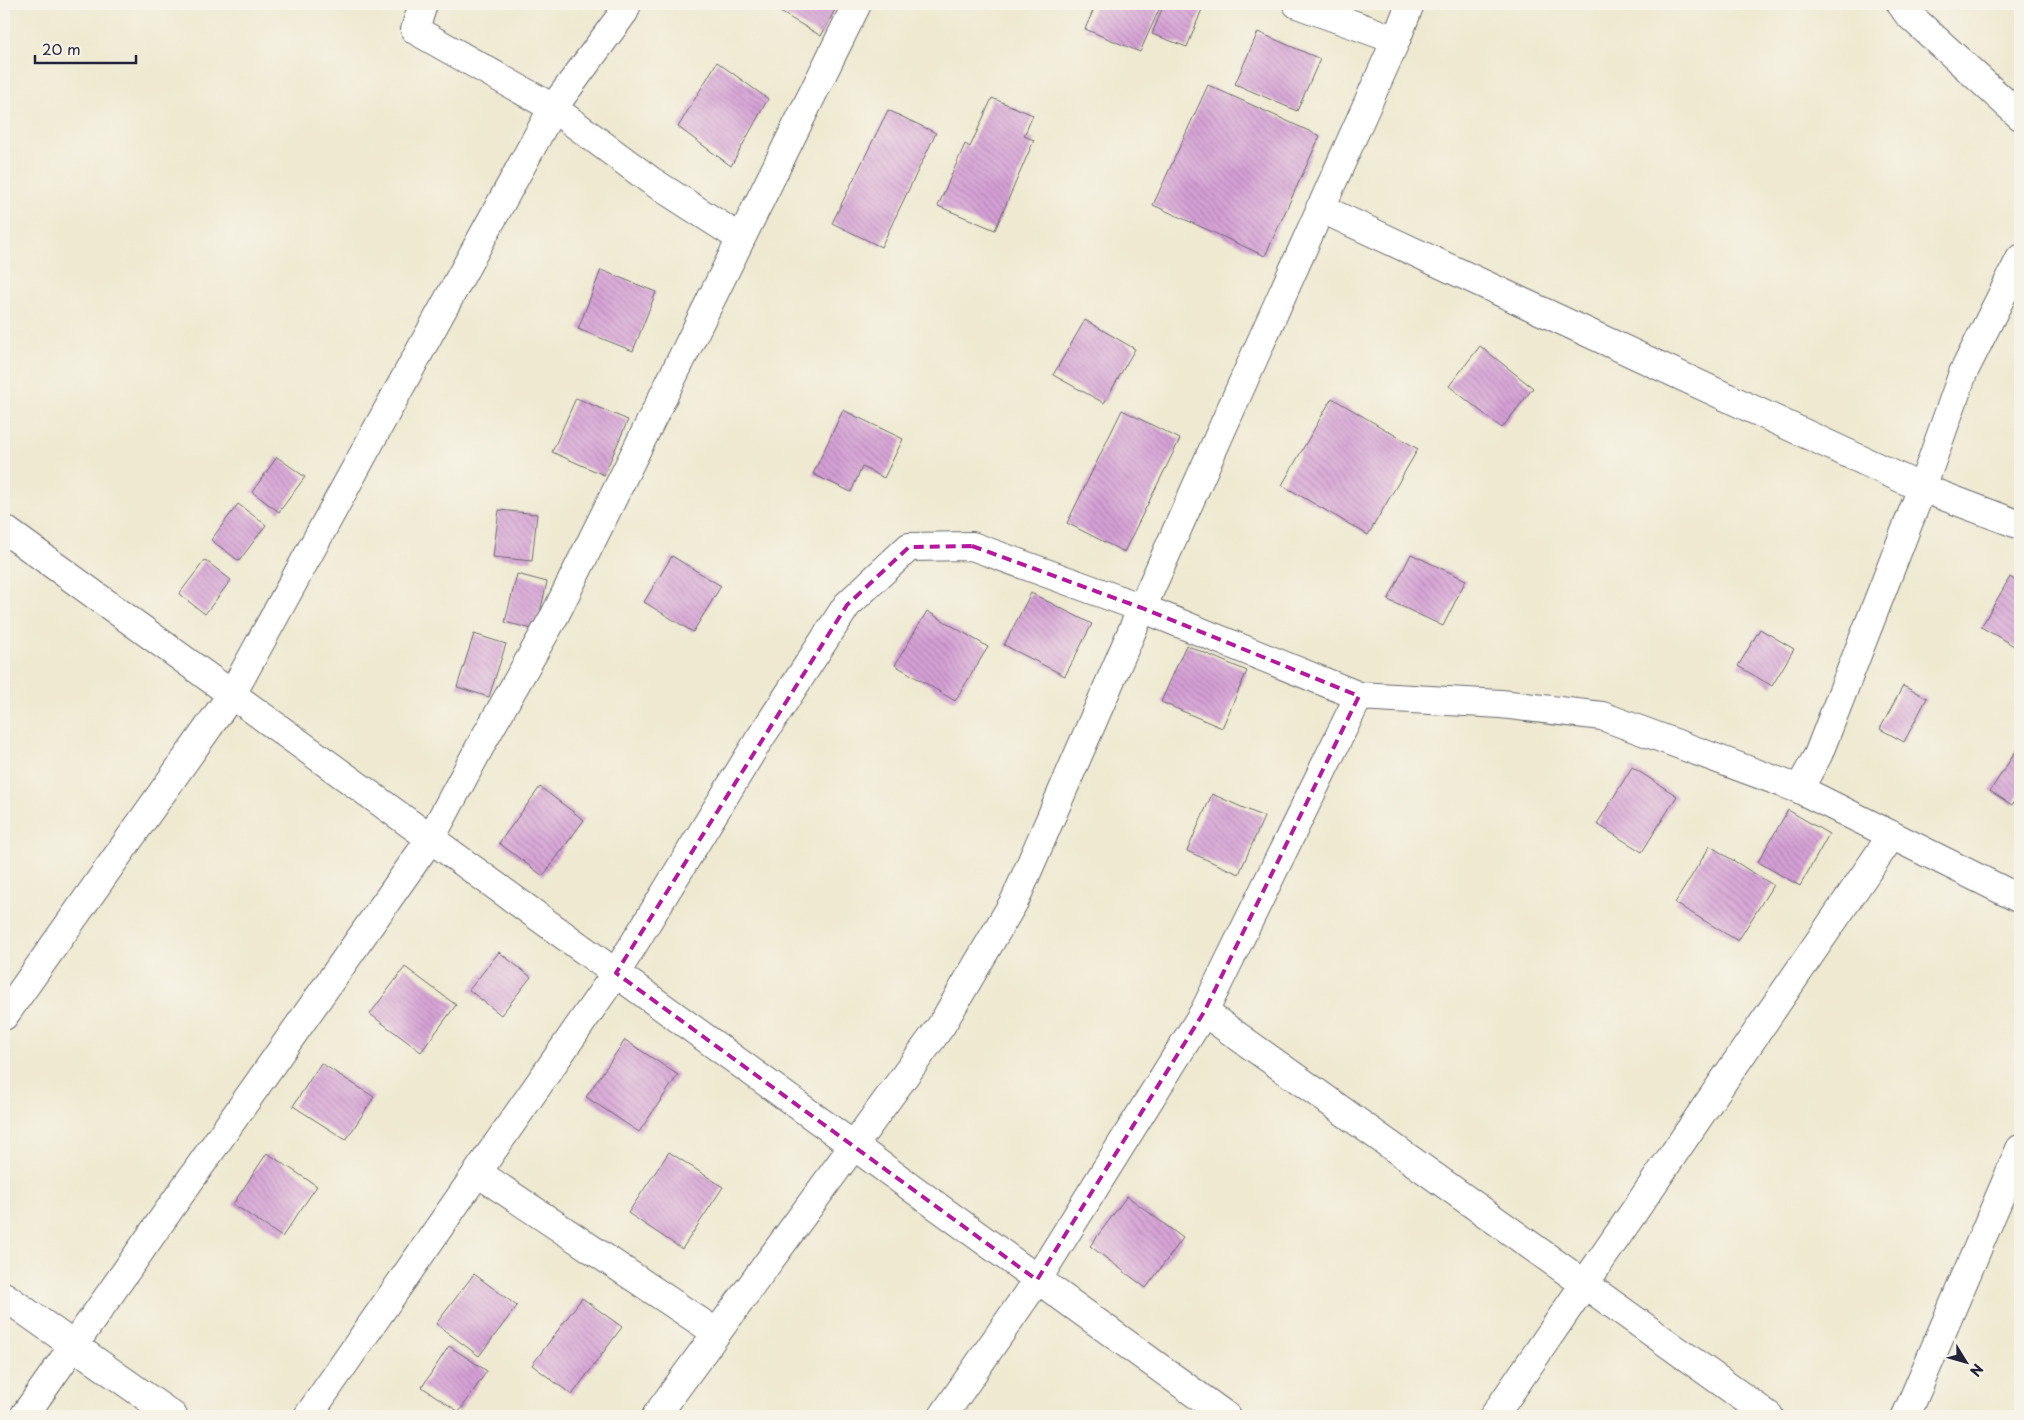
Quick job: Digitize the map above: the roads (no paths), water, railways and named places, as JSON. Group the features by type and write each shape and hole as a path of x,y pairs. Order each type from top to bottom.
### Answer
{"street":[{"path":"423,4 415,30 553,108 650,180 740,238"},
{"path":"4,1016 232,694 553,108 624,12 626,4"},
{"path":"24,1416 431,838 483,741 555,615 857,4"},
{"path":"1297,4 1396,40"},
{"path":"656,1416 941,1026 1015,900 1142,608 1396,40 1410,4"},
{"path":"1901,4 1908,14 2020,116"},
{"path":"1320,208 1922,488 2020,525"},
{"path":"1799,789 1818,755 1922,488 1963,373 2020,259"},
{"path":"4,529 1226,1416"},
{"path":"308,1416 616,973 757,743 847,605 909,547 972,546 1142,608 1359,696 1501,704 1602,716 1799,789 2020,900"},
{"path":"943,1416 1037,1280 1204,1012 1359,696"},
{"path":"1494,1416 1892,836"},
{"path":"1204,1012 1769,1416"},
{"path":"1906,1416 2020,1149"},
{"path":"478,1173 717,1333"},
{"path":"4,1296 173,1416"}]}
